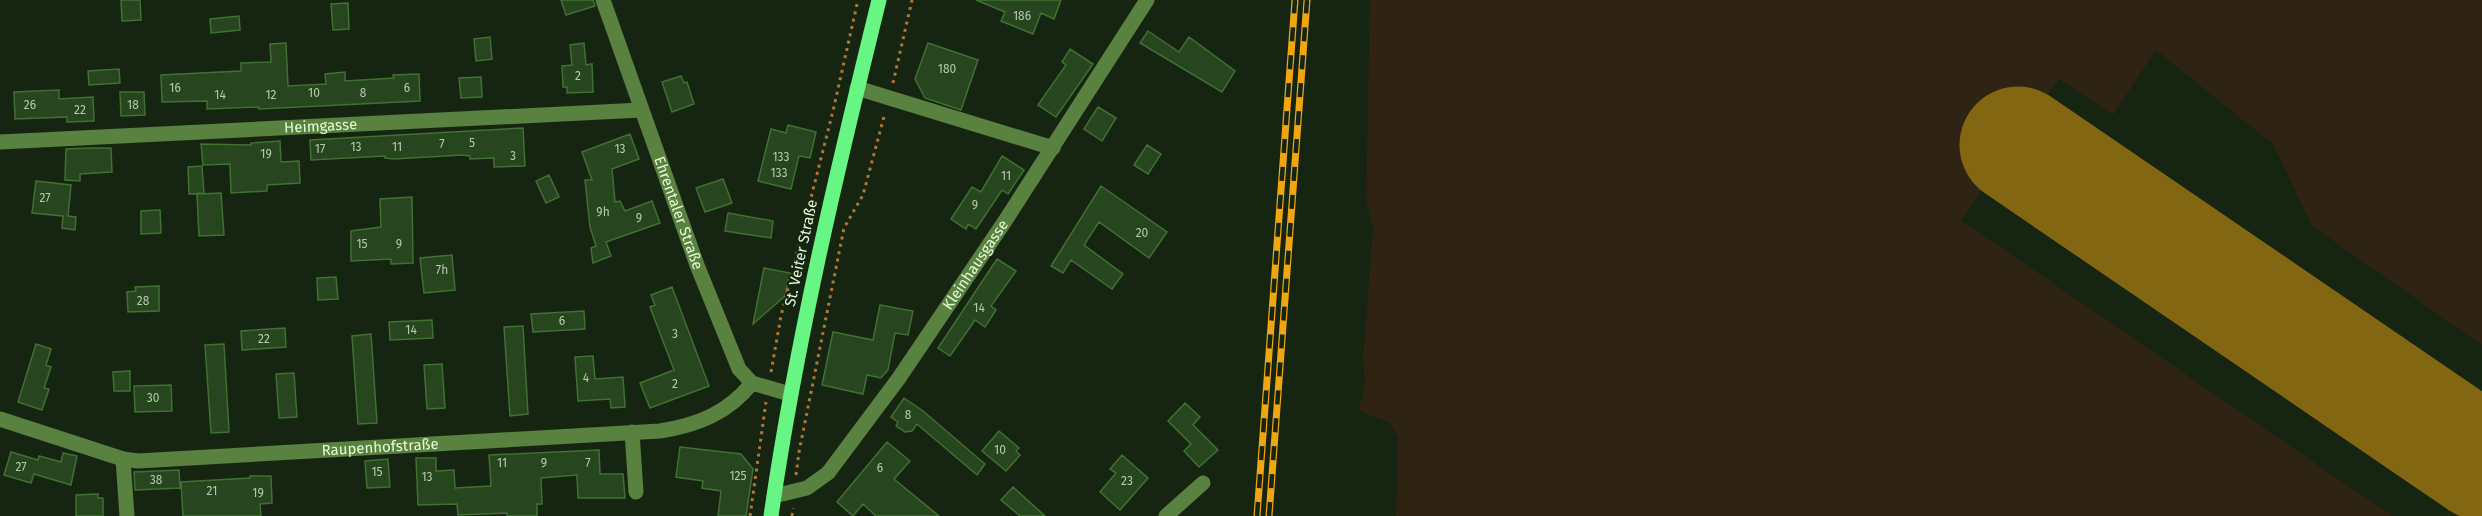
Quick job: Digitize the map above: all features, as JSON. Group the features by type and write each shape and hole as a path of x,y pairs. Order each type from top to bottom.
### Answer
{"main road":[{"name":"St. Veiter Straße","path":"771,516 798,347 879,0"}],"street":[{"name":"Ehrentaler Straße","path":"603,0 731,353 739,369 752,383"},
{"name":"Kleinhausgasse","path":"774,496 807,488 828,473 899,378 1053,148 1147,0"},
{"path":"857,88 1053,148"},
{"name":"Heimgasse","path":"0,142 641,110"},
{"path":"752,383 790,394"},
{"name":"Raupenhofstraße","path":"0,419 123,459 172,459 680,428 717,414 732,405 752,383"},
{"path":"632,432 636,492"},
{"path":"123,459 127,516"},
{"path":"1166,516 1203,483"}],"path":[{"path":"750,516 781,316 833,111 858,0"},
{"path":"795,491 799,452 844,228 863,195 890,98 912,0"}],"shaded area":[{"path":"1370,0 2482,0 2482,345 2312,226 2273,144 2156,50 2113,115 2059,79 1961,220 2392,516 1396,516 1398,438 1391,423 1359,411 1365,381 1363,360 1373,227 1366,200"}],"building":[{"path":"121,0 140,0 141,20 122,21"},
{"path":"561,0 593,0 595,6 566,15"},
{"path":"976,0 1061,0 1054,19 1041,13 1033,34 1001,21 1005,12"},
{"path":"348,3 349,29 333,30 331,4"},
{"path":"239,16 240,30 211,33 210,19"},
{"path":"1148,31 1179,52 1189,37 1235,71 1222,92 1140,43"},
{"path":"490,37 492,59 476,61 474,39"},
{"path":"286,43 288,86 326,84 325,74 345,72 345,81 419,74 420,101 259,109 259,107 207,109 207,101 162,102 161,75 241,71 241,63 271,62 270,44"},
{"path":"584,43 586,65 592,64 593,92 567,93 567,87 563,87 562,66 572,65 570,45"},
{"path":"928,43 978,60 961,110 925,98 915,79"},
{"path":"1070,49 1093,64 1056,117 1038,105 1066,65 1062,62"},
{"path":"119,69 120,83 89,85 88,71"},
{"path":"681,76 684,83 687,82 694,104 672,112 662,82"},
{"path":"481,77 482,97 461,98 459,78"},
{"path":"59,90 59,99 93,97 94,121 67,122 67,117 15,119 14,92"},
{"path":"120,92 144,92 145,115 121,116"},
{"path":"1098,107 1116,118 1102,141 1084,129"},
{"path":"788,125 816,132 810,158 799,156 791,189 758,181 771,129 786,133"},
{"path":"523,128 525,166 494,167 494,158 470,159 470,156 462,155 311,160 310,140"},
{"path":"630,134 639,159 612,169 615,202 620,201 625,211 652,201 660,223 606,242 611,256 593,263 591,248 596,246 590,227 585,180 592,180 582,152"},
{"path":"280,141 281,162 299,161 300,183 267,185 267,191 231,193 230,164 203,165 201,144 251,145 251,143"},
{"path":"1147,145 1161,154 1148,174 1134,165"},
{"path":"111,148 112,172 80,174 80,181 65,180 66,149"},
{"path":"1002,156 1024,170 1008,194 1002,190 976,229 968,224 966,229 951,219 972,187 981,192"},
{"path":"202,166 204,193 189,194 188,167"},
{"path":"549,175 559,197 546,203 536,181"},
{"path":"723,179 732,203 705,212 696,188"},
{"path":"36,181 71,185 68,216 76,217 75,230 62,228 63,216 32,213"},
{"path":"1101,186 1167,232 1149,258 1099,222 1084,245 1123,274 1112,289 1071,260 1063,273 1051,266"},
{"path":"221,193 224,235 199,236 197,194"},
{"path":"412,197 413,263 391,264 391,259 351,261 351,231 381,227 380,199"},
{"path":"160,210 161,233 141,234 141,211"},
{"path":"728,213 773,221 771,238 725,231"},
{"path":"452,255 455,290 424,293 420,258"},
{"path":"997,259 1016,271 991,306 996,310 985,327 975,320 950,356 938,348"},
{"path":"764,268 790,273 785,296 753,324"},
{"path":"336,277 338,299 318,300 317,278"},
{"path":"159,286 159,311 128,312 127,292 136,291 135,287"},
{"path":"672,287 709,386 650,408 640,383 674,370 650,307 655,305 651,295"},
{"path":"880,305 913,311 908,335 895,333 888,370 881,378 867,375 863,394 822,385 833,332 873,340"},
{"path":"584,311 585,329 533,332 531,314"},
{"path":"432,320 433,338 390,340 389,322"},
{"path":"523,326 528,414 510,416 504,327"},
{"path":"285,328 286,347 242,350 241,331"},
{"path":"371,334 377,423 358,424 352,336"},
{"path":"36,344 51,349 46,365 51,367 44,388 49,389 42,410 18,402"},
{"path":"224,344 229,432 211,433 205,345"},
{"path":"593,356 595,379 623,377 625,407 611,408 610,399 578,401 575,357"},
{"path":"442,364 445,408 427,409 424,365"},
{"path":"130,371 130,391 114,391 113,372"},
{"path":"294,373 297,417 279,418 276,374"},
{"path":"171,385 172,411 135,412 134,386"},
{"path":"904,398 923,411 985,464 977,475 917,424 912,431 905,432 896,426 898,422 891,417"},
{"path":"1185,403 1200,417 1193,425 1218,450 1199,467 1184,451 1191,444 1168,421"},
{"path":"999,431 1019,448 1016,451 1020,455 1006,471 982,451"},
{"path":"887,442 910,461 894,479 939,516 876,516 863,504 853,516 837,502"},
{"path":"680,447 741,454 753,469 746,516 718,516 721,491 702,488 703,481 676,477"},
{"path":"599,450 600,474 623,474 625,498 578,498 577,475 541,478 542,504 537,504 537,516 507,516 507,513 458,515 457,504 418,505 416,458 436,458 436,471 454,470 455,488 491,486 489,455"},
{"path":"11,452 38,460 39,456 61,462 63,453 77,456 71,485 34,474 31,483 4,475"},
{"path":"1122,455 1148,478 1120,510 1100,492 1116,473 1110,469"},
{"path":"388,459 390,487 367,488 365,461"},
{"path":"179,470 180,488 135,490 134,472"},
{"path":"250,476 271,476 272,503 260,504 261,516 183,516 181,482 250,478"},
{"path":"1013,487 1045,516 1020,516 1001,500"},
{"path":"98,494 98,498 103,498 103,516 76,516 76,495"}],"runway":[{"path":"2018,145 2482,462"}],"railway":[{"path":"1257,516 1295,0"},
{"path":"1269,516 1307,0"}]}
